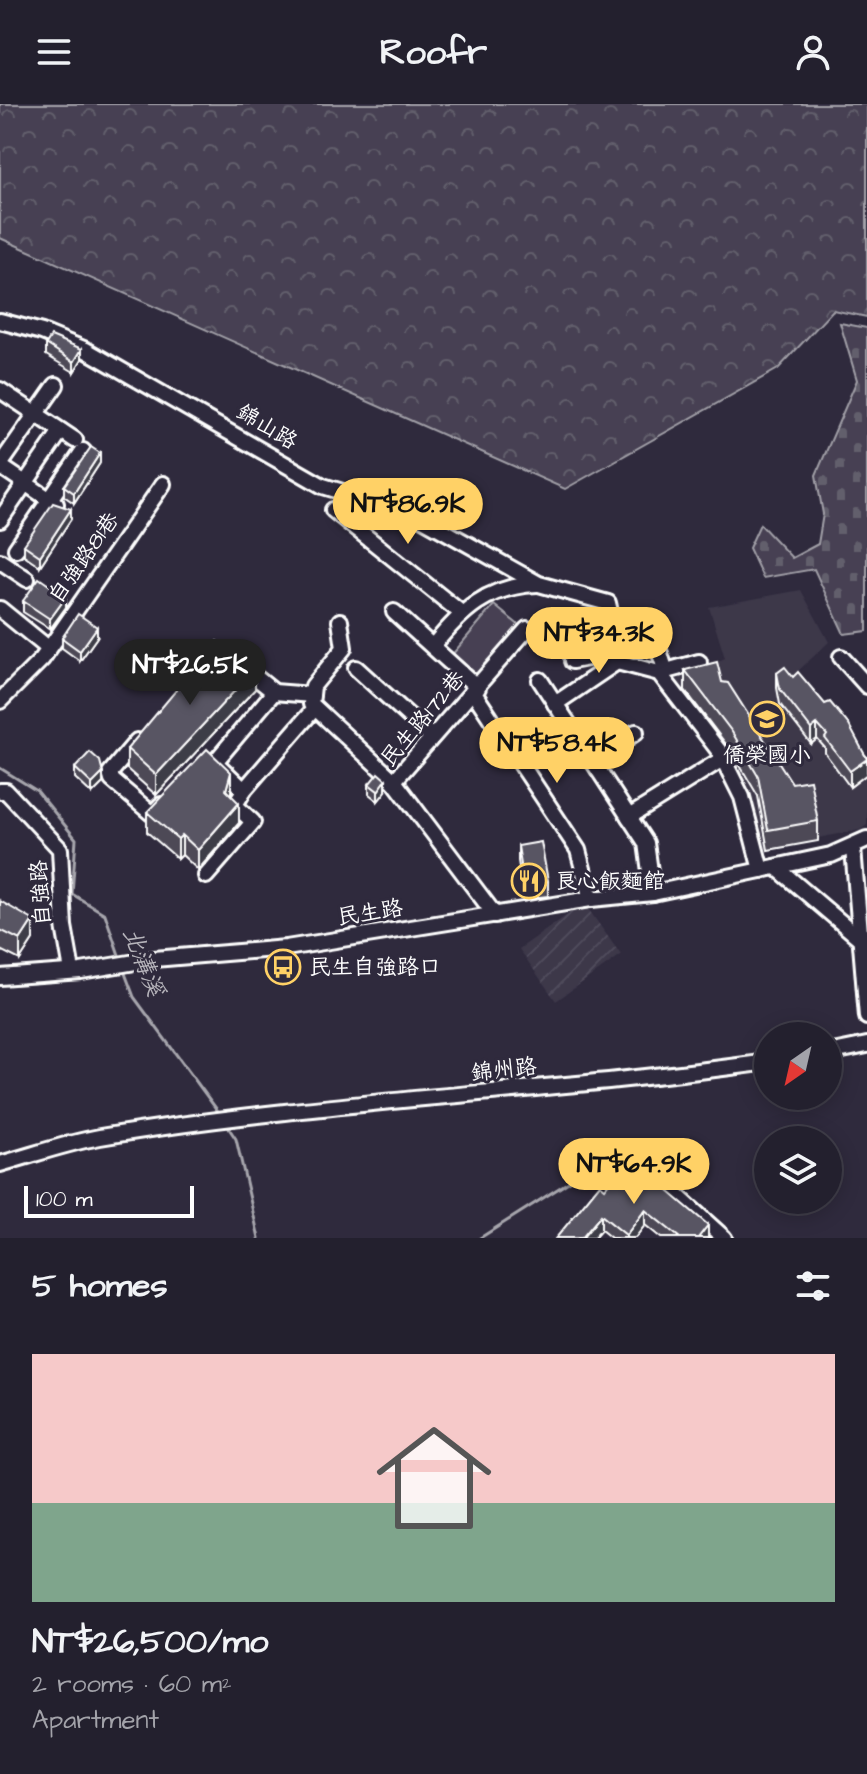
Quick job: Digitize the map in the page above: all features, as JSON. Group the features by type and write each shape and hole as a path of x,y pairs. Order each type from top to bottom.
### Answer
{"street":[{"name":"錦山路","path":"0,321 42,332 86,350 323,486 412,513 539,584 608,603 618,657"},
{"path":"56,385 35,414 5,446 0,465 67,510"},
{"path":"0,390 79,446 50,500 16,549"},
{"path":"0,520 61,431"},
{"name":"自強路81巷","path":"45,653 163,484"},
{"path":"333,510 460,612"},
{"path":"0,561 27,579"},
{"path":"433,646 460,612 488,593 513,585 539,584"},
{"path":"394,612 476,690 578,850 591,899"},
{"path":"0,701 45,653 3,616"},
{"path":"206,876 253,822 235,805 313,702 313,686 344,648 340,621"},
{"name":"民生路172巷","path":"495,915 394,781 527,629"},
{"path":"652,629 662,671 724,758 742,797 761,870"},
{"path":"572,661 618,657 662,671 699,662"},
{"path":"555,704 618,657"},
{"path":"841,657 867,686"},
{"path":"232,658 274,692 313,702 394,781"},
{"path":"356,668 432,737"},
{"path":"540,680 646,843 653,893"},
{"path":"215,762 274,692"},
{"path":"151,725 110,773 112,780 152,814 171,795"},
{"path":"593,762 636,732"},
{"path":"198,765 207,755 244,790"},
{"path":"629,817 724,758"},
{"name":"自強路","path":"0,791 6,791 60,849 64,926 76,971"},
{"name":"民生路","path":"76,971 154,959 286,948 591,899 653,893 853,848 867,839"},
{"path":"853,848 864,942 867,1017"},
{"path":"776,867 864,942"},
{"path":"0,977 76,971"},
{"path":"842,1050 867,1045"},
{"name":"錦州路","path":"0,1164 97,1138 214,1122 675,1075 754,1064"},
{"path":"642,1164 724,1238"}],"shaded area":[{"name":"僑榮國小","path":"801,590 829,642 795,674 867,763 867,825 860,830 766,848 756,833 731,757 674,681 725,658 709,607"},
{"path":"584,903 621,955 556,1001 519,949"}],"green space":[{"path":"0,104 867,104 867,317 833,310 778,369 565,489 0,238"},
{"path":"840,323 867,328 867,631 844,634 814,569 763,578 749,548 760,524 792,558 818,544 823,514 816,475 857,380"},
{"path":"494,605 521,627 477,678 451,656"}],"building":[{"path":"51,336 82,349 74,362 46,344"},
{"path":"91,447 100,453 74,493 64,486"},
{"path":"53,503 71,509 40,556 24,545"},
{"path":"39,578 66,597 50,619 23,601"},
{"path":"78,614 97,627 80,651 62,638"},
{"path":"217,641 255,669 156,775 127,749"},
{"path":"717,662 722,682 728,683 792,783 810,780 818,821 768,830 758,776 732,732 685,670"},
{"path":"785,667 793,677 798,672 825,704 830,702 849,725 867,759 850,771 817,724 811,729 780,689 777,673"},
{"path":"207,749 231,772 226,790 239,803 198,850 182,835 178,839 147,812"},
{"path":"90,752 100,761 103,773 92,784 75,768"},
{"path":"378,773 386,780 378,791 369,784"},
{"path":"541,842 548,881 524,884 518,846"},
{"path":"0,901 33,920 20,940 0,930"},
{"path":"629,1158 708,1225 698,1238 680,1238 645,1210 626,1235 601,1215 582,1238 556,1238 600,1184 605,1188"}],"waterway":[{"name":"北溝溪","path":"0,768 37,791 76,839 72,894 105,914 121,961"},
{"name":"北溝溪","path":"123,968 134,997 220,1114"},
{"name":"北溝溪","path":"226,1124 236,1139 259,1238"},
{"path":"480,1238 597,1164"}],"place":[{"name":"僑榮國小","path":"767,719"},
{"name":"良心飯麵館","path":"529,881"},
{"name":"民生自強路口","path":"283,967"}]}
